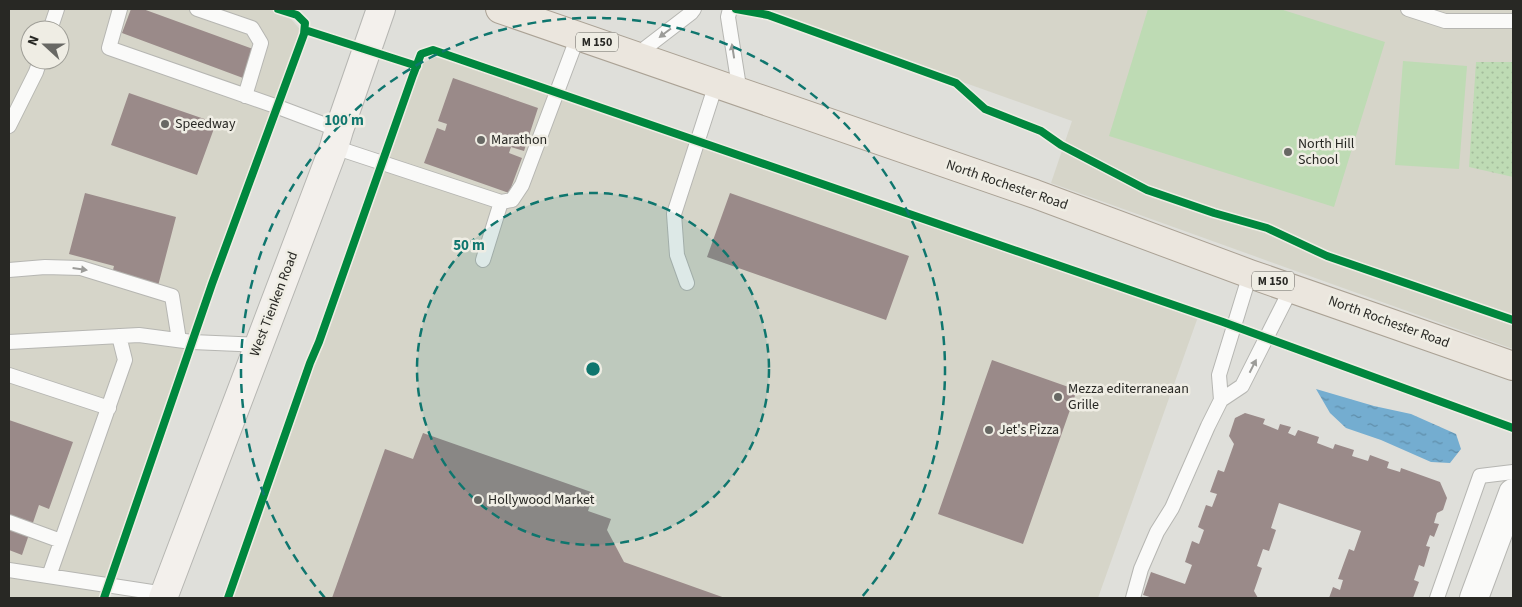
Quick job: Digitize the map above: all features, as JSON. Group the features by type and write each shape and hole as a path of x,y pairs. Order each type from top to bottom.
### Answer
{"main road":[{"name":"West Tienken Road","path":"164,596 215,466 337,139 381,9"},
{"name":"North Rochester Road","path":"500,9 1034,194 1250,274 1513,366"}],"street":[{"path":"1474,598 1513,493"}],"lane":[{"path":"120,9 109,48 245,96 337,139 501,202 512,200 522,185 578,36"},
{"path":"196,9 252,28 261,43 245,96"},
{"path":"635,56 694,9"},
{"path":"687,283 677,255 674,214 728,88 728,17 730,9"},
{"path":"1408,9 1445,21 1513,21"},
{"path":"9,126 37,70"},
{"path":"483,260 501,202"},
{"path":"9,270 44,267 81,268 172,296 179,340"},
{"path":"1221,400 1219,375 1250,274"},
{"path":"1133,598 1141,569 1157,532 1172,508 1221,400 1242,386 1292,288"},
{"path":"9,342 139,335 179,340 259,345"},
{"path":"49,576 126,360 119,336"},
{"path":"9,375 109,408"},
{"path":"1437,598 1480,476 1513,472"},
{"path":"9,522 61,541"},
{"path":"9,570 164,596"}],"shaded area":[{"path":"9,9 278,9 284,11 304,34 100,598 9,598"},
{"name":"North Hill School","path":"758,9 1513,9 1513,349 1051,183 1072,121"},
{"path":"444,53 1199,314 1098,598 226,598 417,66"}],"green space":[{"path":"1148,9 1280,9 1385,42 1334,207 1109,136"},
{"path":"1403,61 1467,66 1459,169 1395,165"},
{"path":"1476,62 1513,62 1513,177 1469,167"}],"water":[{"path":"1316,389 1374,406 1411,414 1456,434 1461,449 1450,463 1431,462 1381,440 1346,428 1330,413"}],"building":[{"path":"131,9 143,9 253,49 243,78 122,33"},
{"path":"453,78 538,108 524,151 511,147 509,153 522,158 509,193 424,163 437,128 445,131 447,124 438,121"},
{"path":"129,93 216,123 197,175 111,145"},
{"path":"85,193 176,217 158,286 112,274 114,266 69,254"},
{"path":"730,193 909,256 886,320 707,257"},
{"path":"992,360 1077,390 1023,544 938,514"},
{"path":"1245,413 1265,419 1263,424 1278,430 1280,424 1291,427 1288,433 1295,436 1298,430 1319,437 1317,443 1333,449 1335,444 1354,450 1352,456 1368,461 1370,455 1389,462 1387,468 1400,472 1401,468 1440,482 1447,498 1443,510 1437,513 1434,523 1439,524 1434,537 1430,535 1426,546 1430,547 1424,567 1419,565 1414,580 1419,582 1413,598 1329,598 1333,587 1340,590 1343,580 1338,579 1349,549 1354,551 1361,531 1279,503 1271,528 1276,530 1269,551 1263,549 1257,566 1262,568 1254,591 1258,598 1153,598 1143,595 1151,572 1185,584 1192,565 1185,562 1192,541 1199,544 1204,530 1198,527 1206,505 1212,507 1217,494 1210,492 1218,470 1224,472 1234,444 1229,436 1235,418"},
{"path":"9,420 73,442 49,509 39,505 22,555 9,550"},
{"path":"423,433 594,493 588,511 611,519 607,530 624,562 725,598 332,598 385,449 413,459"}],"cycle path":[{"path":"104,598 212,284 304,34 305,23 297,15 278,9"},
{"path":"736,9 768,15 956,83 985,109 1041,131 1061,145 1147,190 1214,213 1267,228 1327,256 1513,320"},
{"path":"305,30 417,66"},
{"path":"228,598 413,75 421,54 433,50 1223,322 1513,428"}],"place":[{"name":"Speedway","path":"165,124"},
{"name":"Marathon","path":"481,140"},
{"name":"North Hill School","path":"1288,152"},
{"name":"Mezza editerraneaan Grille","path":"1058,397"},
{"name":"Jet's Pizza","path":"989,430"},
{"name":"Hollywood Market","path":"478,500"}]}
